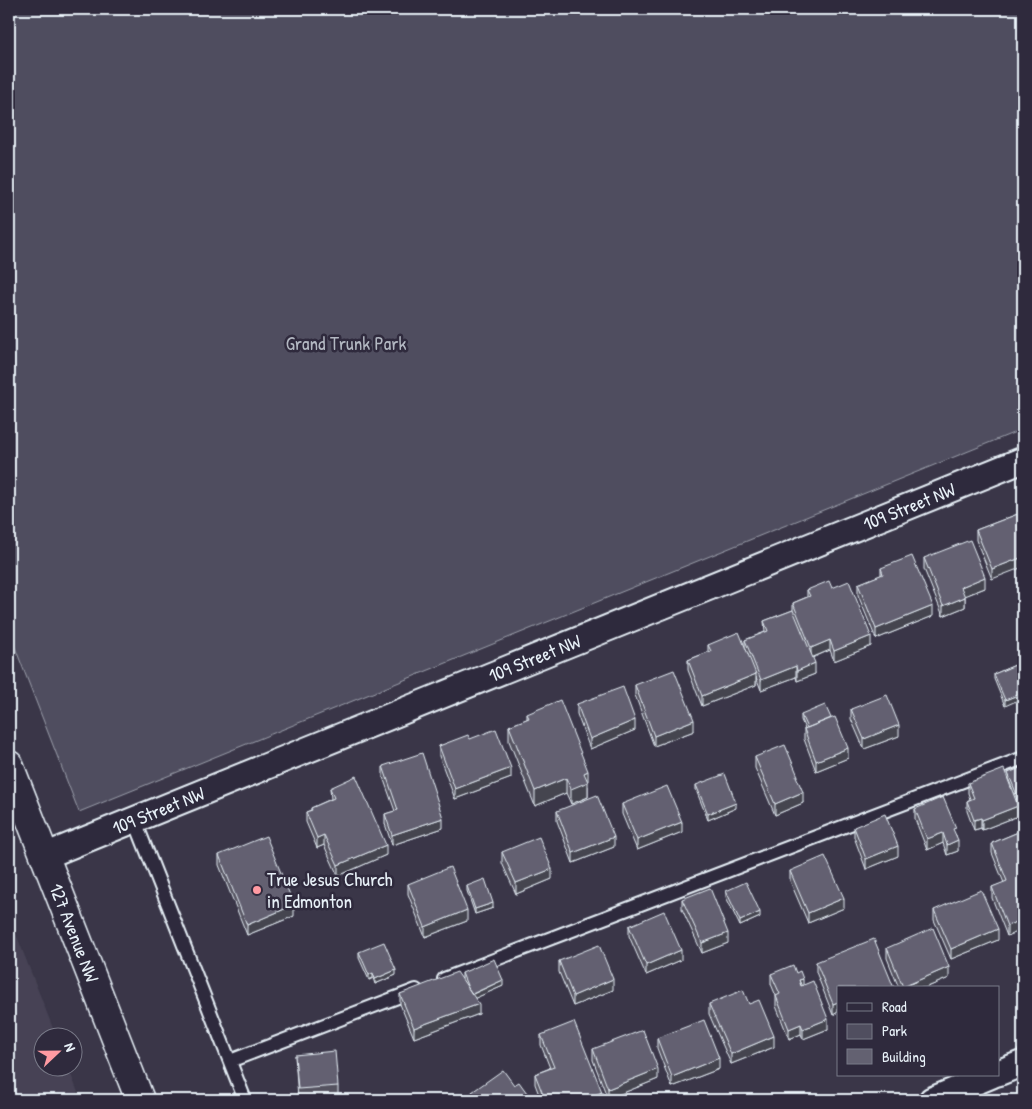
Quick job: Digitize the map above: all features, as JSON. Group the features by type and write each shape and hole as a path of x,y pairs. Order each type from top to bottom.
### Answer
{"main road":[{"name":"127 Avenue NW","path":"9,765 140,1100"}],"street":[{"name":"109 Street NW","path":"45,856 1023,460"},
{"path":"1000,1072 1023,1062"},
{"path":"932,1100 990,1076"}],"lane":[{"path":"230,1061 1023,758"},
{"path":"135,821 245,1100"}],"shaded area":[{"path":"9,916 52,1026 32,1026 32,1076 72,1076 81,1100 9,1100"}],"green space":[{"name":"Grand Trunk Park","path":"9,9 1023,9 1023,429 79,812 9,632"}],"building":[{"path":"1023,512 1023,557 992,569 976,530"},
{"path":"970,540 985,577 961,587 965,597 943,606 924,558"},
{"path":"912,556 933,606 876,629 858,584 883,574 881,568"},
{"path":"829,581 832,588 849,581 871,636 834,651 830,640 811,648 793,603 810,596 807,590"},
{"path":"793,610 815,663 797,671 796,666 761,680 745,640 768,631 764,621"},
{"path":"739,632 756,674 702,696 688,660 711,651 708,645"},
{"path":"1020,663 1023,671 1023,693 1005,700 994,674"},
{"path":"674,670 694,720 654,736 635,685"},
{"path":"623,687 635,720 590,739 577,704"},
{"path":"887,695 899,725 864,739 851,709"},
{"path":"560,700 588,771 584,773 588,782 571,789 566,778 535,791 509,726 529,718 527,714"},
{"path":"825,705 831,718 807,728 801,715"},
{"path":"835,717 848,748 816,761 804,729"},
{"path":"496,729 511,768 455,789 439,746 468,735 470,739"},
{"path":"785,745 803,792 775,804 755,757"},
{"path":"422,753 443,818 392,835 385,814 398,810 383,766"},
{"path":"1023,767 1023,800 1020,802 1008,773"},
{"path":"1004,769 1018,806 982,820 981,818 974,820 967,801 974,798 968,783"},
{"path":"725,774 736,803 708,814 696,785"},
{"path":"356,776 386,845 338,865 324,835 317,838 306,812 334,798 330,788"},
{"path":"667,786 682,822 637,840 622,804"},
{"path":"597,795 614,837 573,853 557,811"},
{"path":"943,797 956,828 953,829 958,840 947,845 943,833 927,839 915,809"},
{"path":"885,814 898,846 866,859 854,827"},
{"path":"1023,830 1023,919 1007,926 992,887 1007,881 992,843"},
{"name":"True Jesus Church in Edmonton","path":"266,836 294,905 247,925 219,855"},
{"path":"539,837 552,869 516,883 502,852"},
{"path":"825,856 844,898 808,913 790,871"},
{"path":"450,867 467,910 425,927 408,884"},
{"path":"485,879 493,903 475,909 467,886"},
{"path":"746,882 760,912 740,921 726,891"},
{"path":"710,888 728,933 702,943 682,899"},
{"path":"981,890 998,929 951,949 934,910"},
{"path":"664,911 681,950 646,965 629,926"},
{"path":"933,928 949,967 903,986 887,948"},
{"path":"874,939 893,986 837,986 837,1002 833,1004 816,962"},
{"path":"384,942 396,970 375,979 373,973 369,975 359,952"},
{"path":"599,945 613,979 573,996 559,961"},
{"path":"494,959 503,980 472,994 462,973"},
{"path":"793,965 796,973 800,971 803,979 799,980 801,986 813,981 828,1019 803,1029 801,1024 789,1029 776,996 780,994 771,974"},
{"path":"457,972 479,1004 414,1028 400,994"},
{"path":"743,990 749,1004 759,1000 774,1036 731,1054 709,1004"},
{"path":"704,1020 719,1058 672,1077 657,1038"},
{"path":"574,1022 602,1092 586,1100 545,1100 535,1074 554,1067 541,1035"},
{"path":"643,1030 658,1069 608,1089 593,1049"},
{"path":"335,1051 338,1086 298,1089 295,1055"},
{"path":"503,1070 514,1085 519,1082 532,1100 478,1100 472,1092"}],"place":[{"name":"True Jesus Church in Edmonton","path":"257,890"}]}
